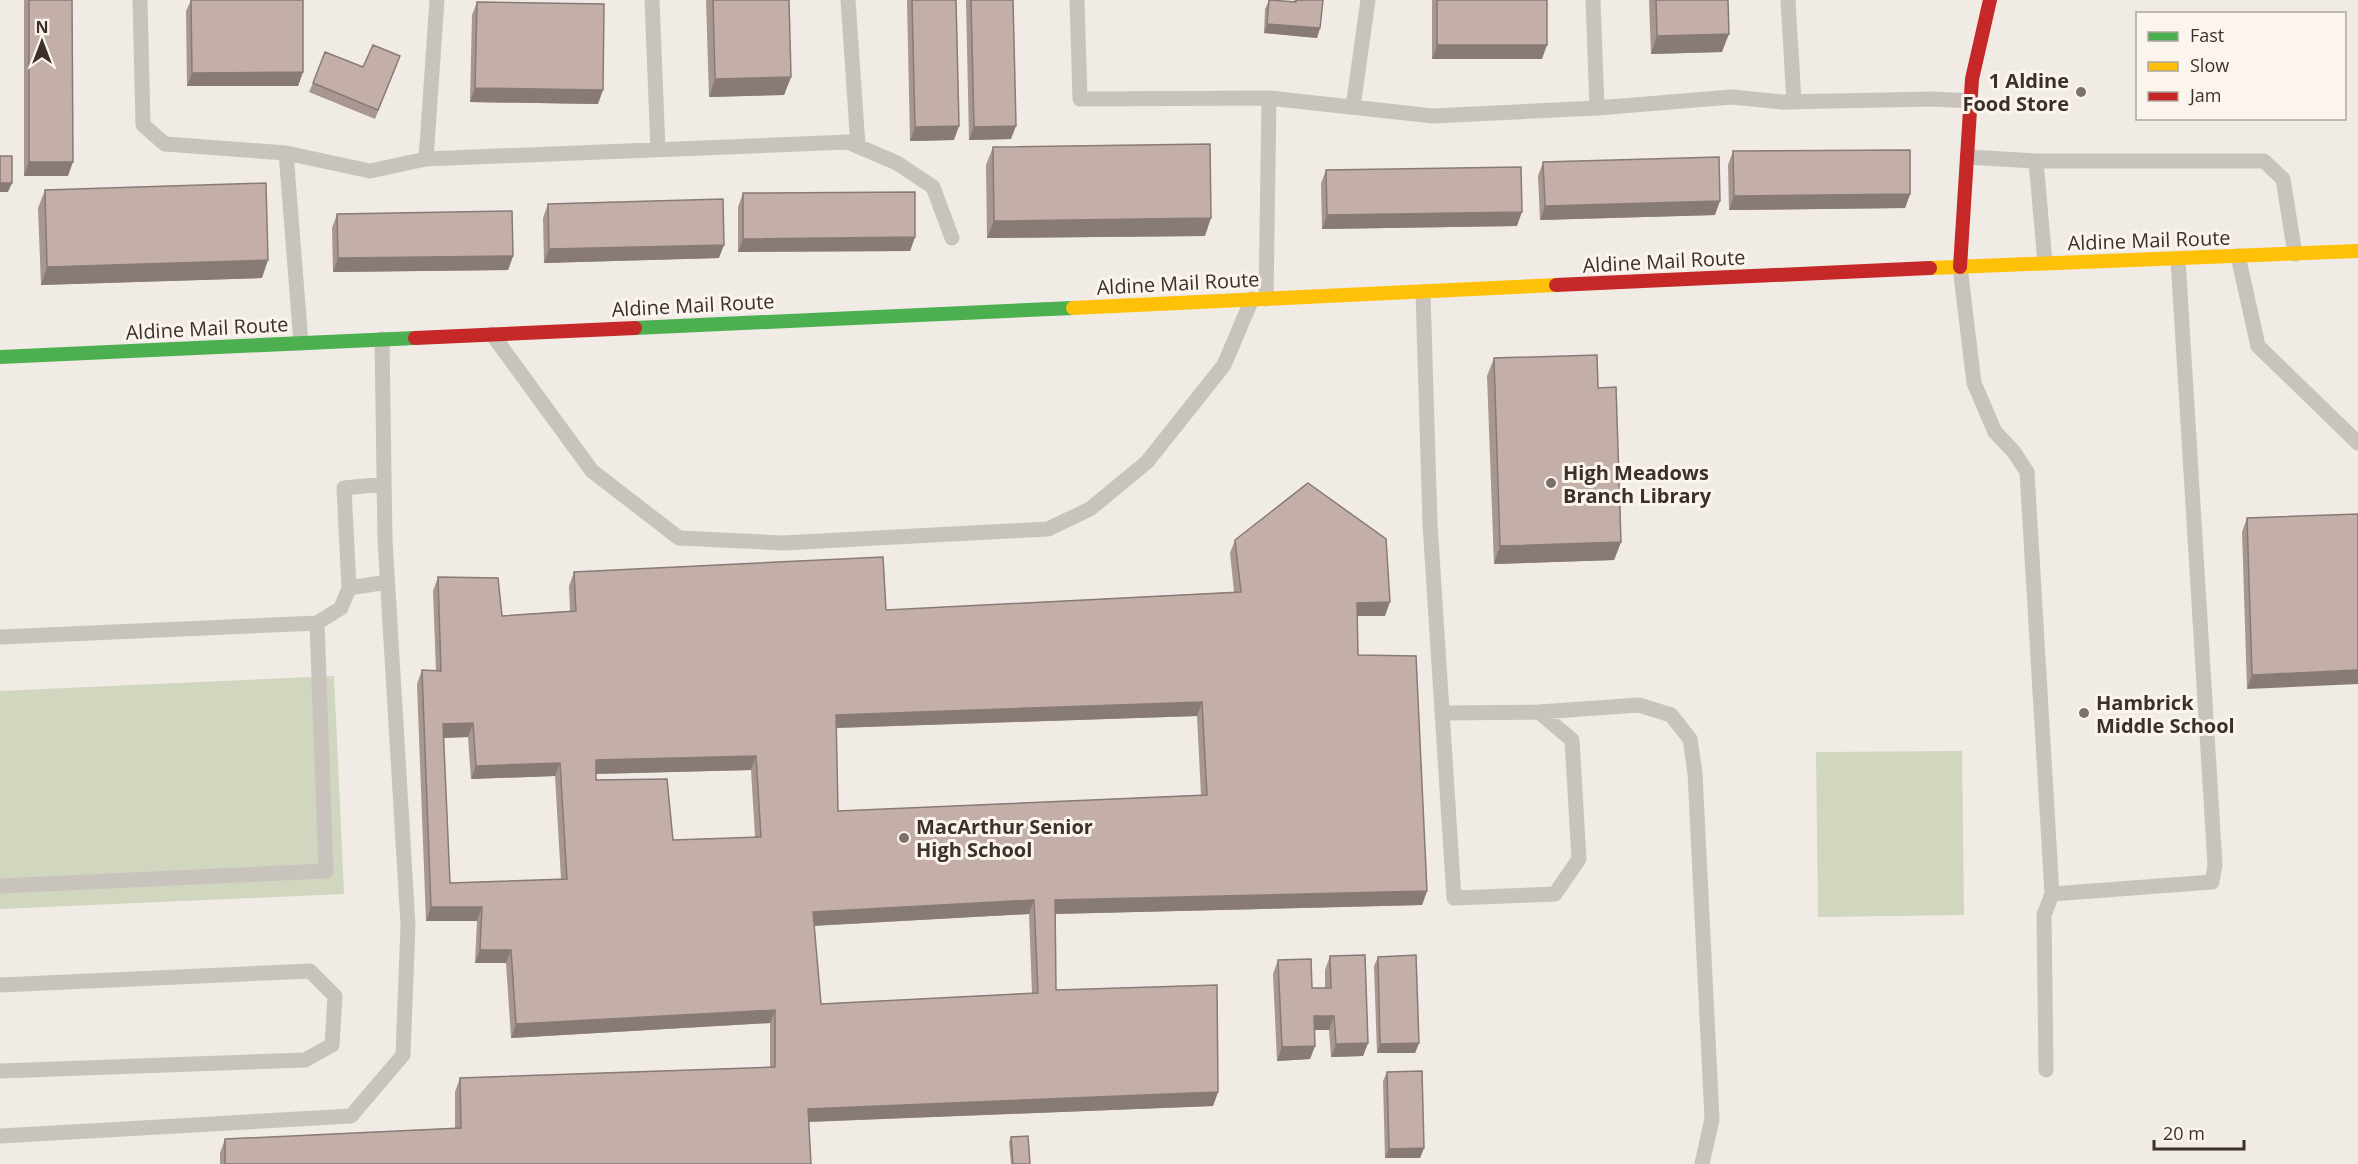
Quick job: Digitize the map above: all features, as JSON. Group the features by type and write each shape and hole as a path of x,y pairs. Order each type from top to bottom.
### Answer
{"main road":[{"path":"1960,267 1972,79 1990,0"},
{"name":"Aldine Mail Route","path":"0,357 2044,263 2358,251"}],"lane":[{"path":"140,0 143,125 165,144 286,153 370,171 426,159 848,142 897,163 933,187 952,238"},
{"path":"426,159 437,0"},
{"path":"652,0 658,150"},
{"path":"848,0 858,146"},
{"path":"1077,0 1080,99 1269,98 1432,116 1597,108 1732,97 1794,102 1933,99 1971,101"},
{"path":"1353,107 1368,0"},
{"path":"1593,0 1597,108"},
{"path":"1788,0 1794,102"},
{"path":"492,334 592,471 679,538 783,543 1048,529 1090,509 1147,462 1224,365 1259,299 1269,98"},
{"path":"286,153 301,343"},
{"path":"1967,157 2036,161 2264,161 2283,180 2295,254"},
{"path":"2036,161 2044,263"},
{"path":"2238,256 2258,346 2358,443"},
{"path":"2052,894 2212,882 2215,865 2178,259"},
{"path":"1960,267 1974,383 1995,432 2014,452 2027,472 2052,894 2044,915 2046,1070"},
{"path":"1424,292 1430,524 1454,898 1555,894 1578,859 1572,740 1539,712"},
{"path":"0,1136 351,1116 403,1056 408,925 387,582 382,339"},
{"path":"0,637 317,623 341,608 349,588 345,488 384,484"},
{"path":"349,588 387,582"},
{"path":"0,886 326,871 317,623"},
{"path":"1442,713 1539,712 1639,705 1671,715 1690,739 1696,796 1712,1108 1712,1119 1702,1164"},
{"path":"0,985 310,971 335,996 332,1045 305,1060 0,1071"}],"green space":[{"path":"334,676 344,894 0,909 0,691"},
{"path":"1962,751 1964,915 1818,917 1816,752"}],"building":[{"path":"29,0 72,0 73,162 29,162"},
{"path":"191,0 303,0 303,72 192,73"},
{"path":"713,0 789,0 791,77 715,79"},
{"path":"912,0 956,0 959,126 915,127"},
{"path":"971,0 1013,0 1016,126 974,127"},
{"path":"1269,0 1296,2 1297,0 1323,0 1320,28 1267,24"},
{"path":"1437,0 1547,0 1547,45 1437,45"},
{"path":"1656,0 1728,0 1729,34 1657,36"},
{"path":"477,2 604,4 603,90 475,88"},
{"path":"373,45 400,56 378,110 313,83 325,52 363,67"},
{"path":"1210,144 1211,218 994,221 993,147"},
{"path":"1910,150 1910,194 1734,196 1733,151"},
{"path":"0,156 12,156 12,183 0,183"},
{"path":"1719,157 1720,201 1545,206 1543,162"},
{"path":"1521,167 1522,212 1327,215 1326,170"},
{"path":"266,183 268,260 47,267 45,190"},
{"path":"915,192 915,237 743,239 743,193"},
{"path":"723,199 724,245 549,249 548,204"},
{"path":"512,211 513,256 338,258 337,214"},
{"name":"High Meadows Branch Library","path":"1597,355 1598,388 1616,387 1621,542 1500,546 1494,358"},
{"path":"1308,483 1386,539 1390,602 1357,603 1358,655 1416,656 1427,891 1055,900 1056,990 1217,985 1218,1092 808,1109 811,1164 225,1164 225,1139 461,1128 460,1078 775,1067 775,1010 516,1024 511,950 480,950 482,907 431,907 422,670 441,671 438,577 498,578 502,616 576,611 574,572 883,557 886,610 1241,592 1235,540","holes":["1202,702 1207,795 838,811 836,715","473,723 476,766 560,763 567,879 450,883 443,724","756,756 761,837 673,840 667,779 596,780 596,760","1034,900 1038,993 821,1004 813,912"]},
{"path":"2358,514 2358,670 2252,675 2247,518"},
{"path":"1365,955 1368,1043 1336,1044 1334,1016 1314,1016 1315,1046 1282,1047 1278,960 1311,959 1312,988 1331,988 1330,956"},
{"path":"1416,955 1419,1043 1380,1044 1378,957"},
{"path":"1422,1071 1424,1148 1389,1149 1387,1072"},
{"path":"1028,1136 1030,1164 1013,1164 1011,1137"}],"traffic: fast":[{"path":"635,328 1073,308"},
{"path":"0,357 415,338"}],"traffic: slow":[{"path":"1930,268 2358,251"},
{"path":"1073,308 1556,285"}],"traffic: jam":[{"path":"1960,267 1972,79 1990,0"},
{"path":"1556,285 1930,268"},
{"path":"415,338 635,328"}],"place":[{"name":"1 Aldine Food Store","path":"2081,92"},
{"name":"High Meadows Branch Library","path":"1551,483"},
{"name":"Hambrick Middle School","path":"2084,713"},
{"name":"MacArthur Senior High School","path":"904,838"}]}
